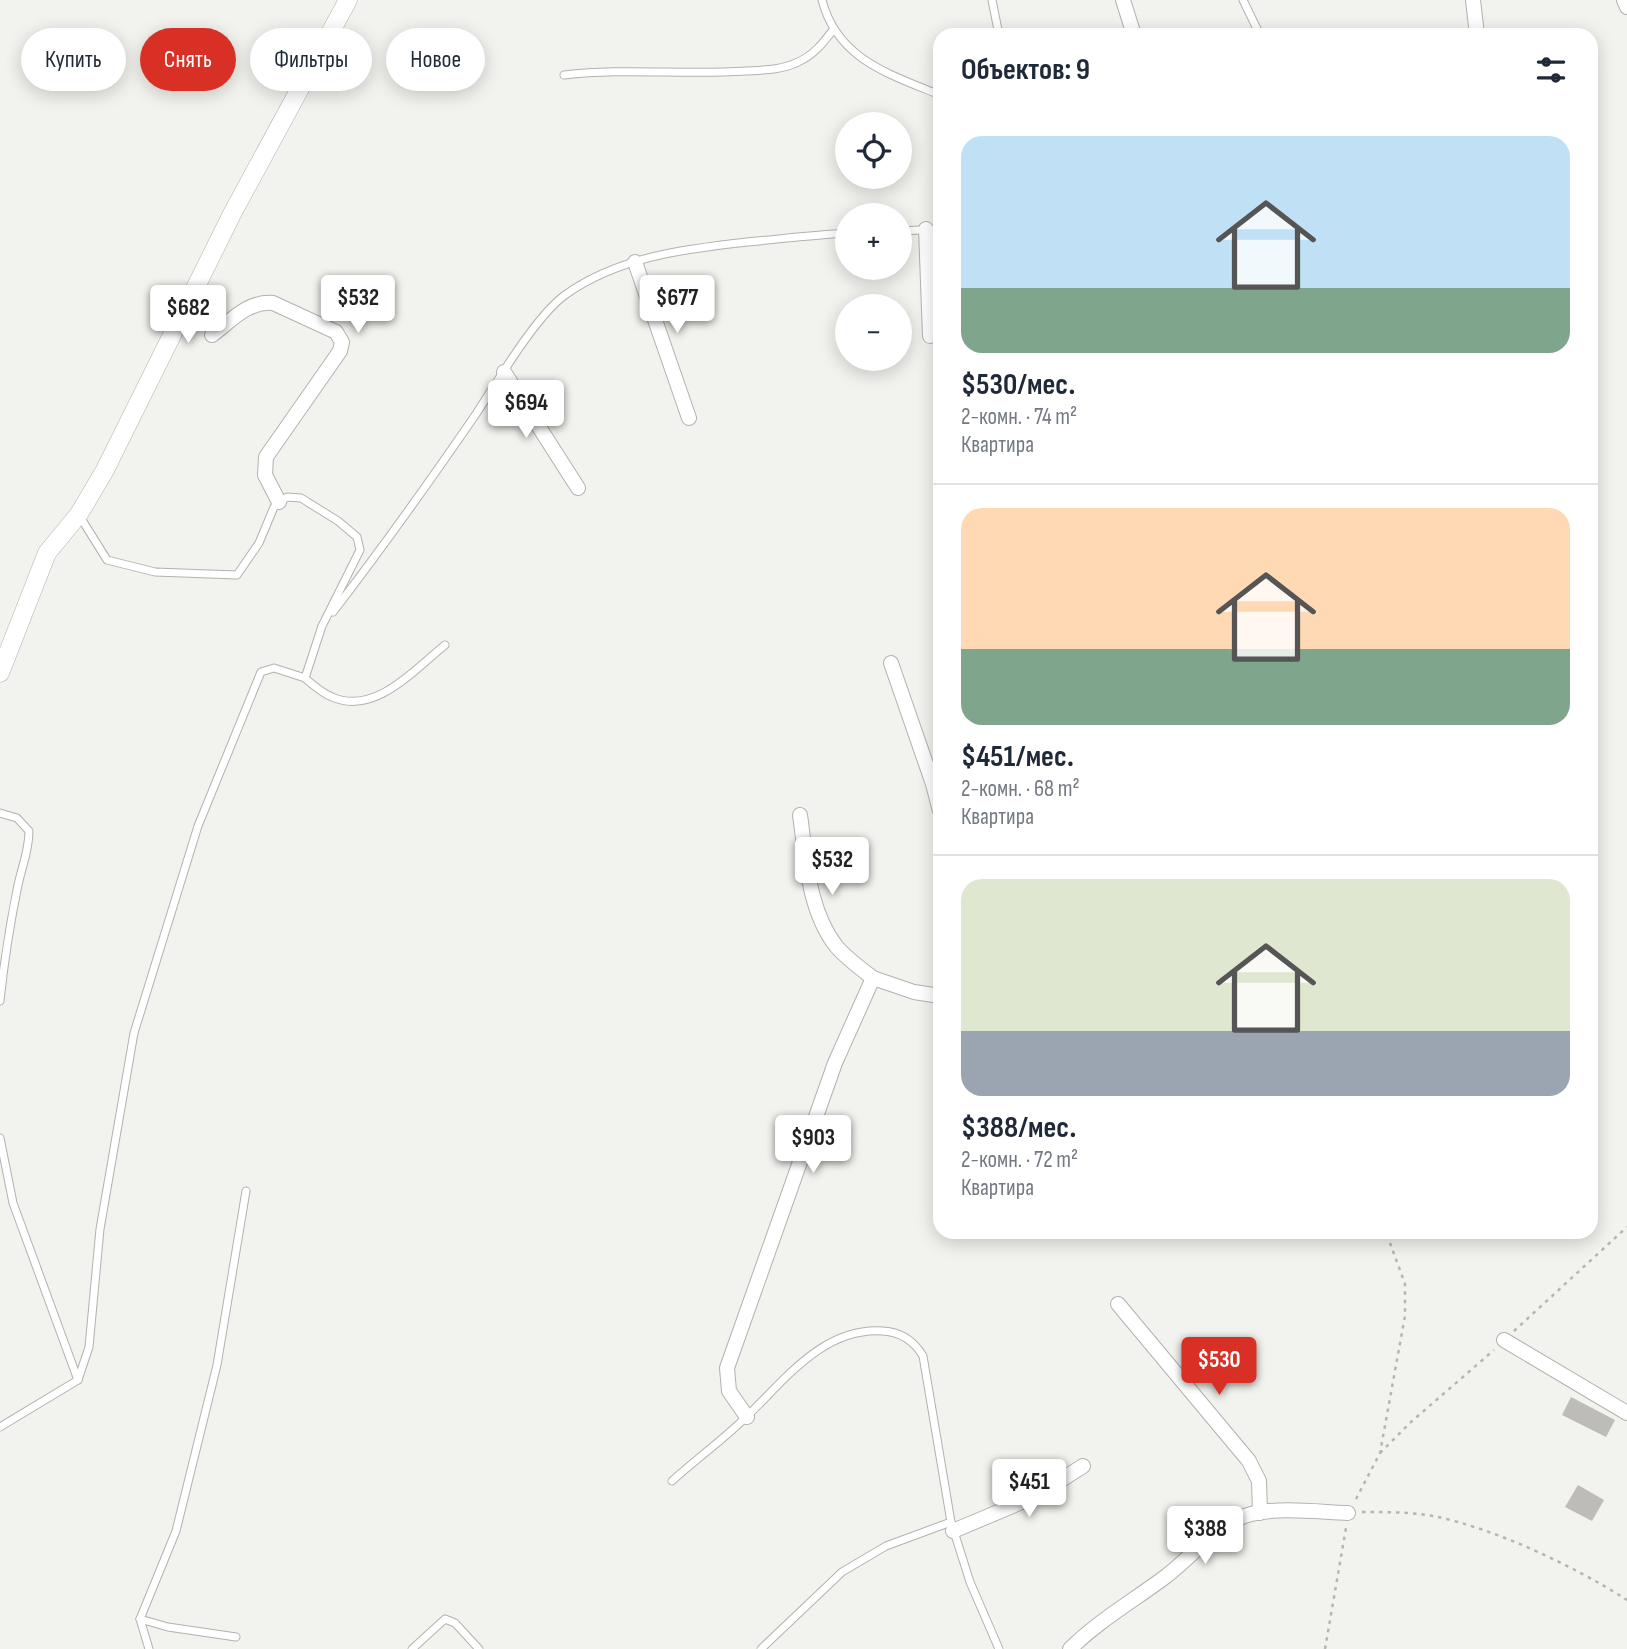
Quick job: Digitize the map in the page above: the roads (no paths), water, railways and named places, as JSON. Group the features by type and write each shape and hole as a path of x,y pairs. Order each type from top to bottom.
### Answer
{"street":[{"path":"0,673 47,553 79,514 105,470 233,212 348,0"},
{"path":"1124,0 1131,28"},
{"path":"1473,0 1476,28"},
{"path":"1624,0 1627,7"},
{"path":"930,336 933,229"},
{"path":"635,262 689,418"},
{"path":"212,335 246,308 265,302 273,303 336,332 341,338 340,351 266,457 265,475 279,502"},
{"path":"504,372 578,488"},
{"path":"891,663 933,784"},
{"path":"800,815 811,889 819,914 835,945 873,978 914,992 933,995"},
{"path":"747,1417 729,1391 727,1383 731,1355 835,1063 873,978"},
{"path":"1118,1304 1250,1461 1259,1481 1260,1513"},
{"path":"1504,1340 1627,1413"},
{"path":"952,1527 1036,1496 1083,1466"},
{"path":"1070,1649 1096,1626 1238,1520 1260,1513 1348,1513"}],"lane":[{"path":"822,0 833,30 854,53 870,64 933,92"},
{"path":"992,0 998,28"},
{"path":"1243,0 1257,28"},
{"path":"564,75 624,71 728,72 773,69 789,66 810,56 833,30"},
{"path":"912,230 933,229"},
{"path":"323,626 391,537 546,313 564,296 590,280 635,262 702,247 835,234"},
{"path":"79,514 107,560 155,572 237,575 259,543 279,502 287,497 301,498 338,521 359,540 360,550 323,626 305,678"},
{"path":"0,1427 78,1380 89,1347 100,1229 134,1033 198,826 261,672 274,668 305,678 330,697 360,701 388,691 445,645"},
{"path":"0,813 17,818 29,831 29,848 14,906 0,1001"},
{"path":"0,1138 13,1203 78,1380"},
{"path":"149,1649 140,1619 176,1531 217,1365 246,1191"},
{"path":"672,1480 747,1417 803,1361 836,1339 873,1331 906,1337 916,1345 923,1356 952,1527 970,1582 998,1649"},
{"path":"761,1649 842,1572 886,1546 952,1527"},
{"path":"140,1619 167,1627 236,1637"},
{"path":"412,1649 436,1626 449,1619 479,1649"}]}
